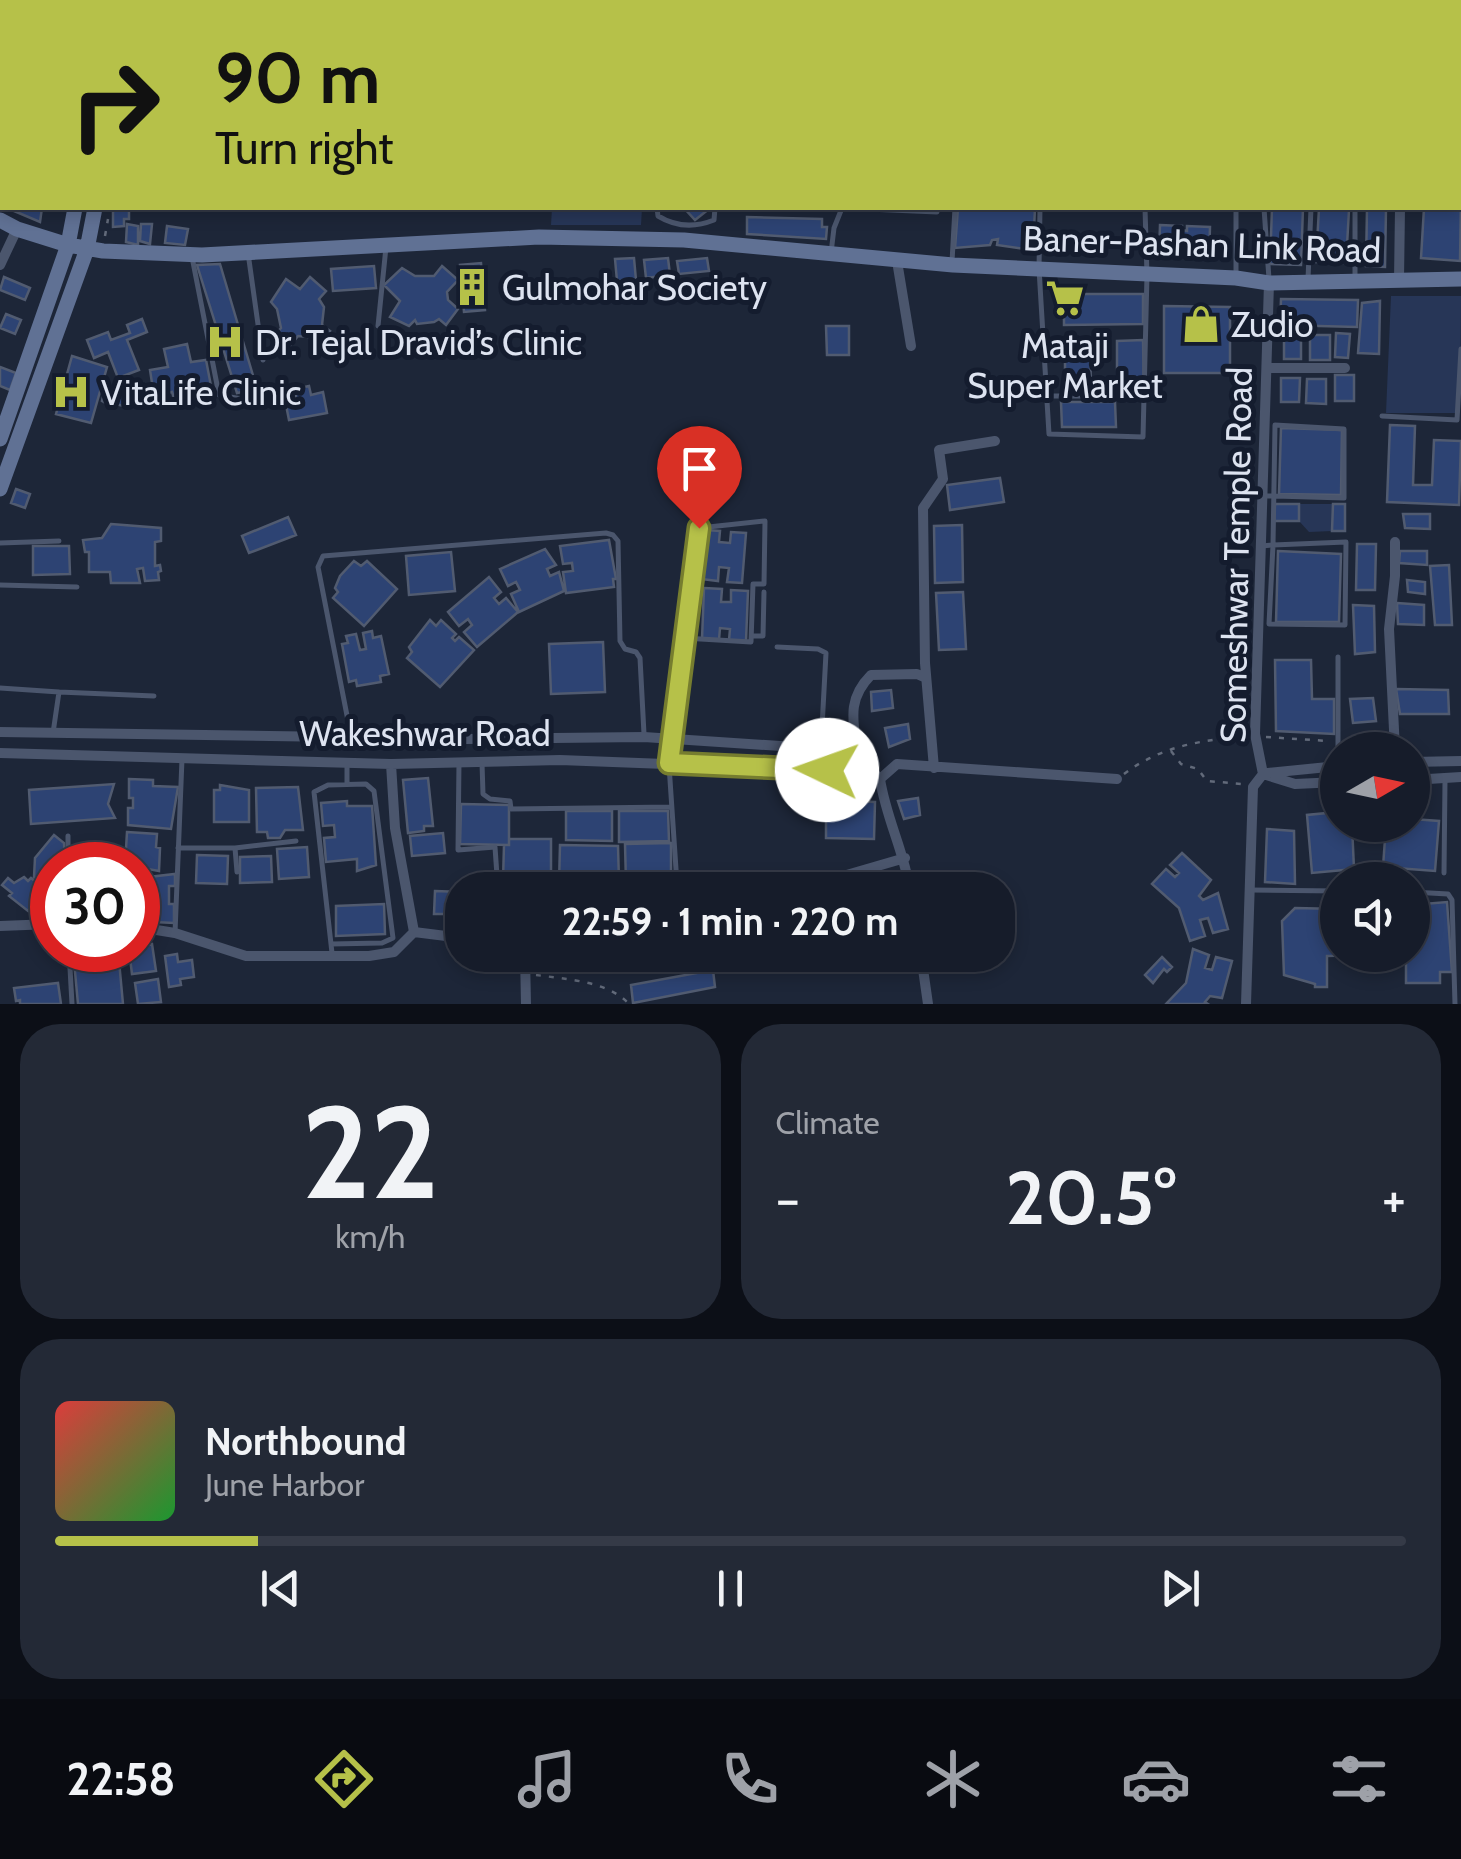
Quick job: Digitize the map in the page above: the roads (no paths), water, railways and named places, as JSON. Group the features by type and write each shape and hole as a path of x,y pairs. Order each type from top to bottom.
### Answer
{"street":[{"path":"0,439 68,245 75,210"},
{"path":"1398,280 1400,210"},
{"path":"0,489 95,250 95,211"},
{"name":"Baner-Pashan Link Road","path":"0,220 68,245 193,258 386,244 686,233 831,255 952,265 1236,278 1269,283 1461,279"},
{"path":"0,265 17,229"},
{"path":"897,261 911,346"},
{"name":"Someshwar Temple Road","path":"1246,1004 1254,787 1262,774 1255,734 1268,545 1269,283"},
{"path":"1268,368 1345,368"},
{"path":"934,768 926,678 924,508 943,479 939,450 995,442"},
{"path":"1394,732 1389,629 1396,576 1395,542"},
{"path":"852,760 852,702 857,689 871,675 917,674 926,678"},
{"name":"Wakeshwar Road","path":"0,732 352,738 644,737 821,749 852,760 880,779"},
{"path":"669,763 670,739"},
{"name":"Wakeshwar Road","path":"0,754 390,764 669,763 827,770 852,760"},
{"path":"1430,762 1461,761"},
{"path":"390,764 395,828 414,932"},
{"path":"908,872 906,858 890,826 880,779 897,764 1117,779"},
{"path":"1262,774 1320,768"},
{"path":"1262,774 1295,784 1320,783"},
{"path":"1430,779 1461,777"},
{"path":"857,872 906,858"},
{"path":"0,926 30,925"},
{"path":"160,931 246,956 332,950 394,952 414,932"},
{"path":"414,932 445,936"},
{"path":"524,972 526,1004"},
{"path":"923,972 928,1004"}],"lane":[{"path":"656,210 658,216 686,233 714,220 715,210"},
{"path":"831,255 834,228 842,210"},
{"path":"890,210 937,212"},
{"path":"952,265 955,210"},
{"path":"1040,210 1038,268 1048,434 1143,437 1145,210"},
{"path":"1236,210 1236,278"},
{"path":"1264,210 1269,283"},
{"path":"1308,280 1311,210"},
{"path":"1355,210 1355,280"},
{"path":"378,326 386,244"},
{"path":"249,256 263,360"},
{"path":"193,258 219,394 259,402"},
{"path":"1382,416 1457,420 1461,350"},
{"path":"1045,396 1114,396"},
{"path":"1275,425 1344,429 1344,498 1269,496 1275,425"},
{"path":"670,739 699,528 765,520 764,584 753,584 752,642 684,638"},
{"path":"352,738 318,567 323,556 606,533 614,535 618,542 620,641 640,658 644,737"},
{"path":"0,543 59,540"},
{"path":"1264,624 1346,625 1346,542 1268,545"},
{"path":"0,585 77,587"},
{"path":"752,636 763,636 764,592"},
{"path":"776,647 826,652 821,749"},
{"path":"1338,657 1338,732"},
{"path":"0,688 154,696"},
{"path":"54,733 59,692"},
{"path":"175,933 182,756"},
{"path":"346,762 347,784"},
{"path":"458,762 458,850 495,847 497,872"},
{"path":"482,762 483,794 490,799 510,800 512,809 671,807"},
{"path":"669,763 677,872"},
{"path":"1444,778 1444,873"},
{"path":"366,784 374,791 394,938 332,950 314,792 328,785 366,784"},
{"path":"68,836 68,842"},
{"path":"178,848 296,842"},
{"path":"235,848 237,872"},
{"path":"1248,890 1320,892"},
{"path":"1430,893 1448,894 1452,900 1455,1004"},
{"path":"70,972 72,1004"}],"place":[{"name":"Gulmohar Society","path":"472,287"},
{"name":"Mataji Super Market","path":"1065,298"},
{"name":"Zudio","path":"1201,324"},
{"name":"Dr. Tejal Dravid’s Clinic","path":"225,342"},
{"name":"VitaLife Clinic","path":"71,392"}]}
